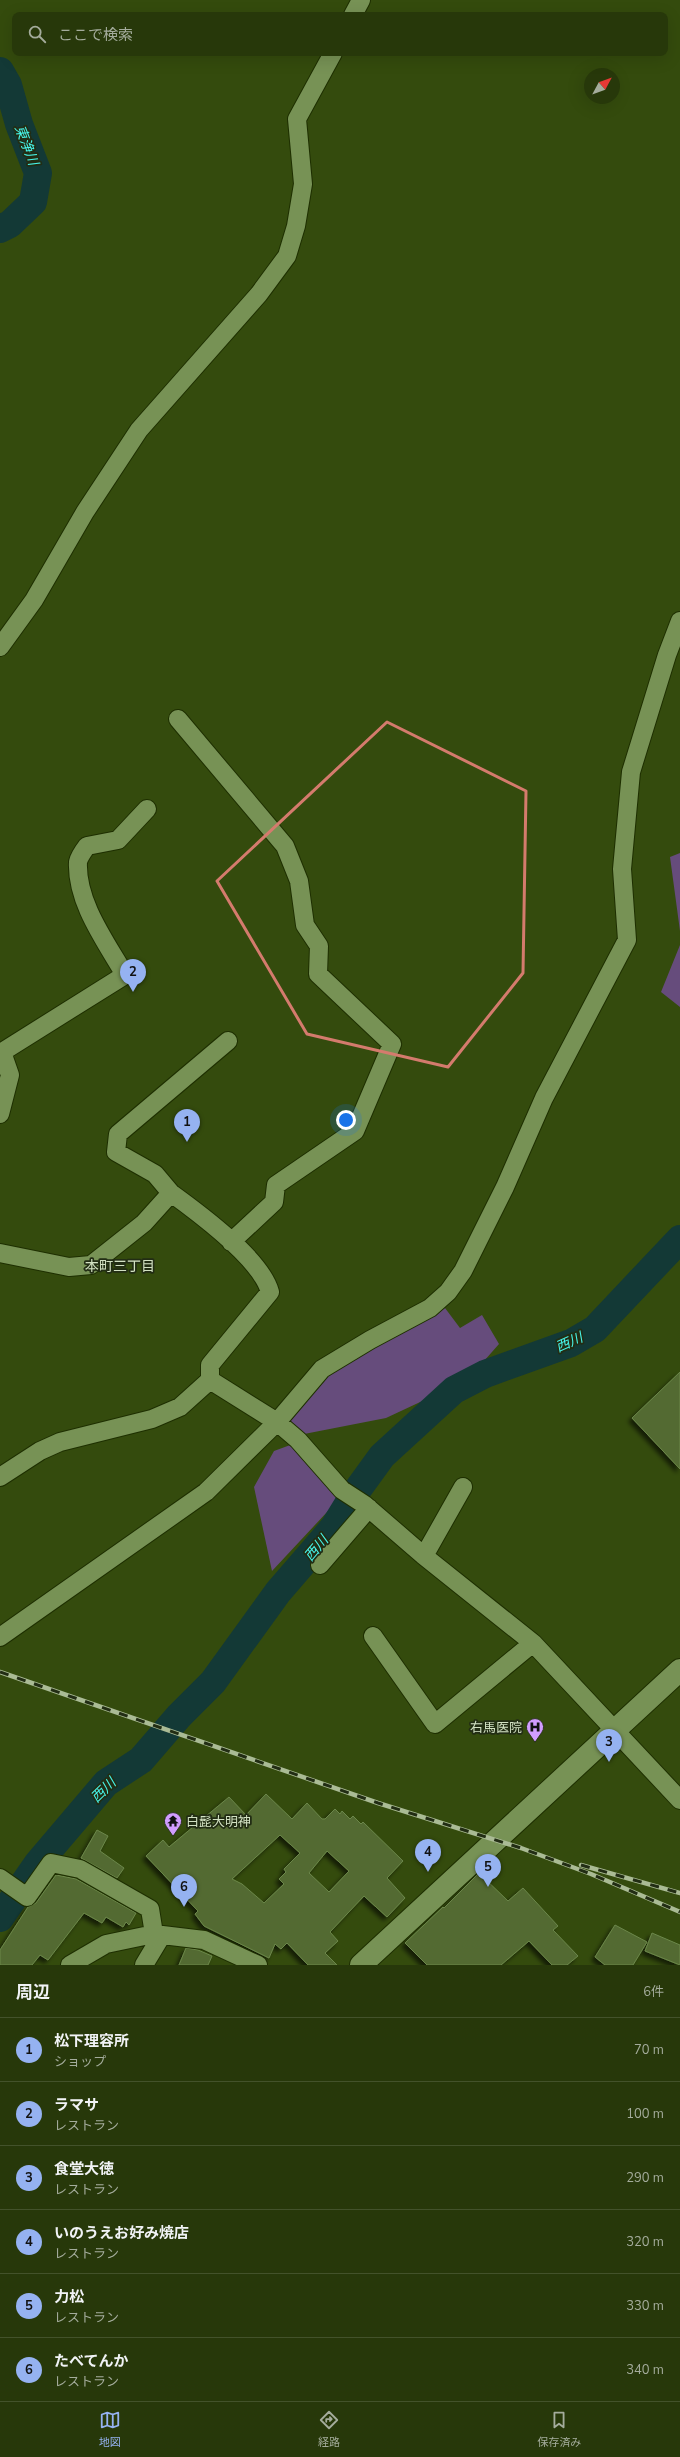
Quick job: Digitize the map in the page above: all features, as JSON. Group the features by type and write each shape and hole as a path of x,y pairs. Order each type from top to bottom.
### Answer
{"street":[{"path":"355,12 361,0"},
{"path":"0,647 34,600 85,512 139,430 259,294 287,256 296,226 303,184 297,119 331,56"},
{"path":"0,1637 206,1492 277,1422 322,1369 370,1340 430,1308 455,1282 477,1243 505,1187 544,1098 627,940 622,869 631,772 667,655 680,621"},
{"path":"178,719 285,846 299,881 305,925 319,946 318,974 392,1044 355,1131 276,1185 274,1202 231,1242"},
{"path":"0,1114 10,1075 2,1052 125,975 100,933 82,890 78,861 87,846 118,840 148,809"},
{"path":"0,1477 40,1451 60,1442 152,1419 180,1407 210,1380 210,1365 270,1292 266,1279 205,1217 171,1193 155,1174 116,1152 118,1134 228,1041"},
{"path":"0,1253 69,1267 91,1265 144,1223 171,1193"},
{"path":"210,1380 277,1422 298,1440 342,1490 367,1506 424,1556 533,1643 680,1800"},
{"path":"424,1556 463,1487"},
{"path":"320,1565 367,1506"},
{"path":"373,1636 435,1724 533,1643"},
{"path":"362,1965 615,1732 680,1670"},
{"path":"0,1878 27,1897 51,1863 80,1868 150,1909 158,1935 144,1965"},
{"path":"70,1965 106,1944 158,1935 204,1940 258,1965"}],"highlighted area":[{"path":"387,722 526,791 523,973 448,1067 307,1034 217,881"}],"shaded area":[{"path":"680,853 680,931 670,857"},
{"path":"680,945 680,1007 661,992"},
{"path":"445,1308 460,1328 482,1315 499,1344 484,1361 448,1389 386,1418 299,1435 287,1420 327,1375 365,1351"},
{"path":"293,1444 342,1496 272,1571 254,1487 274,1451"}],"building":[{"path":"680,1372 680,1469 632,1418"},
{"path":"266,1794 292,1819 307,1803 322,1819 325,1819 335,1809 340,1814 342,1811 350,1819 353,1816 361,1824 363,1822 403,1861 387,1878 405,1898 387,1917 364,1896 330,1932 338,1941 325,1953 337,1965 308,1965 287,1943 281,1949 275,1944 269,1958 204,1926 195,1914 198,1911 146,1856 163,1840 169,1847 229,1797 246,1815","holes":["280,1835 300,1853 284,1869 286,1872 279,1879 284,1884 264,1903 242,1884 232,1879","327,1851 349,1871 329,1892 309,1873"]},
{"path":"97,1830 108,1836 100,1851 124,1868 117,1878 81,1858"},
{"path":"479,1873 508,1901 523,1888 558,1926 553,1930 578,1956 567,1965 552,1965 529,1941 501,1965 427,1965 405,1943 443,1907 444,1908"},
{"path":"56,1875 76,1879 136,1913 129,1925 126,1922 123,1927 106,1917 102,1923 84,1913 48,1960 40,1955 32,1965 0,1965 0,1950 28,1907 36,1903"},
{"path":"615,1925 647,1942 633,1965 605,1965 595,1957"},
{"path":"652,1933 680,1945 680,1965 645,1951"},
{"path":"186,1948 198,1950 212,1956 208,1965 179,1965"}],"waterway":[{"name":"東浄川","path":"0,71 8,85 19,124 38,173 33,202 10,224 0,229"},
{"name":"西川","path":"0,1918 38,1863 106,1783 141,1760 179,1716 213,1682 278,1592 334,1527 353,1496 382,1456 454,1390 485,1374 571,1343 595,1329 680,1239"}],"railway":[{"path":"0,1672 378,1803 521,1848 591,1874 680,1912"},
{"path":"581,1865 680,1893"}],"place":[{"name":"ラマサ","path":"133,992"},
{"name":"松下理容所","path":"187,1142"},
{"name":"右馬医院","path":"535,1742"},
{"name":"食堂大徳","path":"609,1762"},
{"name":"白髭大明神","path":"173,1836"},
{"name":"いのうえお好み焼店","path":"428,1872"},
{"name":"力松","path":"488,1887"},
{"name":"たべてんか","path":"184,1907"}],"district":[{"name":"本町三丁目","path":"120,1266"}]}
